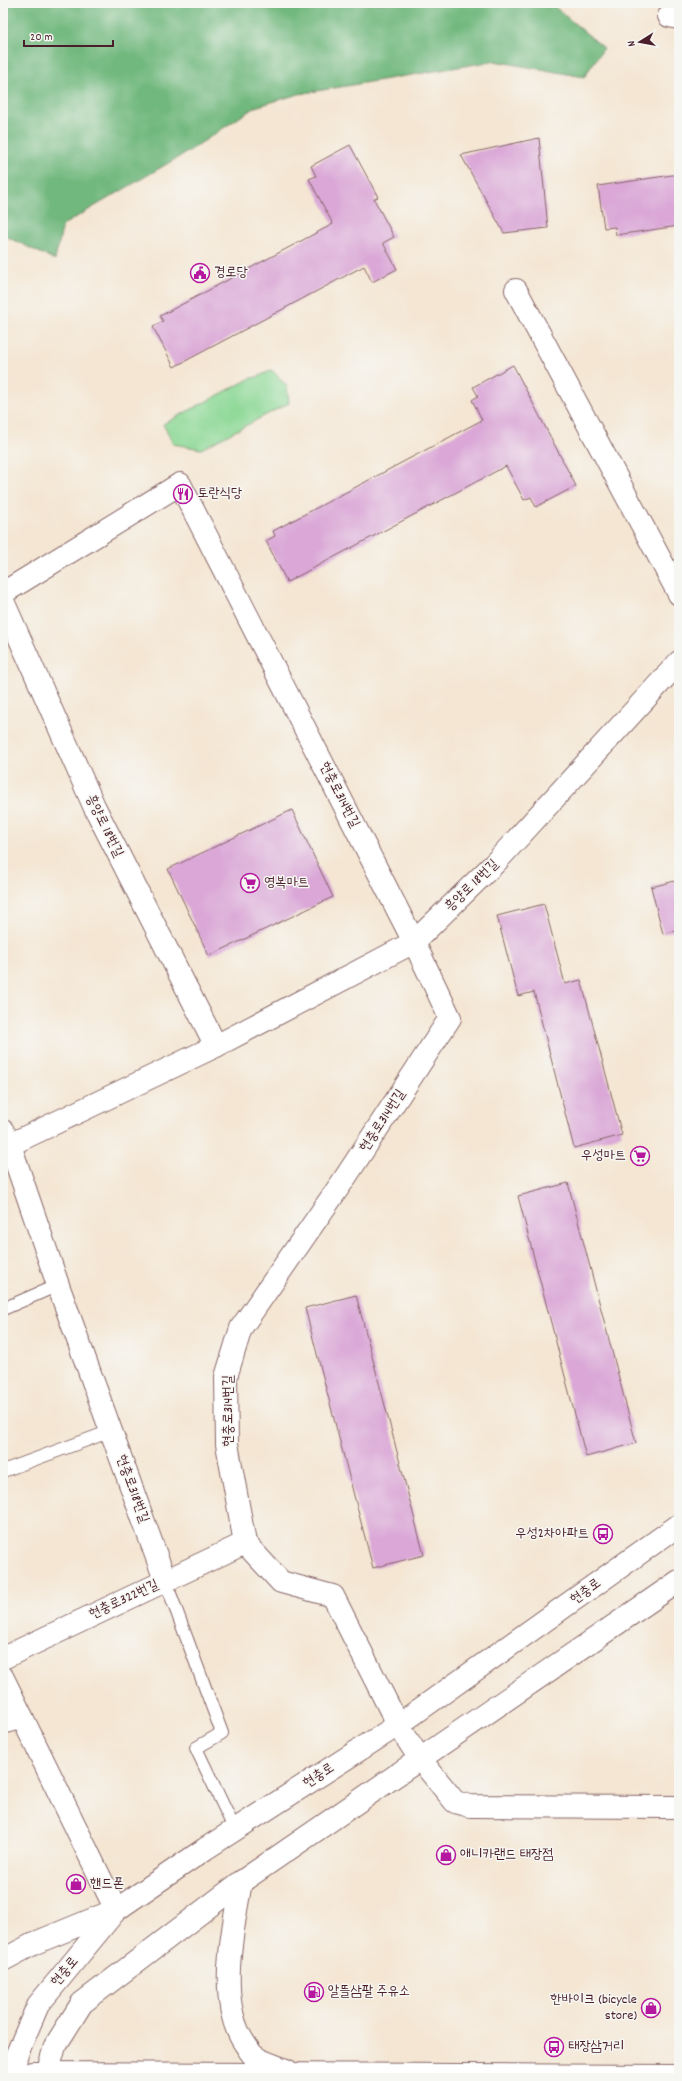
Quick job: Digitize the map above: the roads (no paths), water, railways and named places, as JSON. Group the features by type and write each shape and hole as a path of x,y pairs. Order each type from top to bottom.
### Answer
{"street":[{"path":"516,290 679,594"},
{"name":"현충로314번길","path":"3,593 180,484 414,942 450,1018 343,1181 241,1328 226,1377 227,1444 245,1543"},
{"name":"흥양로 18번길","path":"3,602 94,806 216,1046"},
{"name":"흥양로 18번길","path":"5,1141 216,1046 414,942 495,863 679,662"},
{"name":"현충로318번길","path":"5,1141 165,1580"},
{"name":"현충로","path":"10,2074 16,2056 38,2005 116,1910 235,1830 398,1725 679,1525"},
{"path":"245,1543 281,1582 333,1596 398,1725 420,1759 455,1802 470,1806 679,1807"},
{"name":"현충로322번길","path":"3,1658 245,1543"},
{"path":"46,2076 55,2046 82,2003 241,1882 679,1582"},
{"path":"3,1678 12,1720 116,1910 35,1943 3,1960"},
{"path":"241,1882 232,1940 229,1978 231,2008 238,2034 254,2056 297,2074"},
{"path":"10,2074 46,2076 297,2074 679,2076"}],"lane":[{"path":"3,1309 58,1285"},
{"path":"3,1471 110,1431"},
{"name":"현충로318번길","path":"165,1580 222,1733 196,1748 235,1830"}],"place":[{"name":"경로당","path":"200,273"},
{"name":"토란식당","path":"183,494"},
{"name":"영복마트","path":"250,883"},
{"name":"우성마트","path":"640,1156"},
{"name":"우성2차아파트","path":"603,1534"},
{"name":"애니카랜드 태장점","path":"446,1855"},
{"name":"핸드폰","path":"76,1884"},
{"name":"알뜰삼팔 주유소","path":"314,1992"},
{"name":"한바이크 (bicycle store)","path":"651,2008"},
{"name":"태장삼거리","path":"554,2047"}]}
